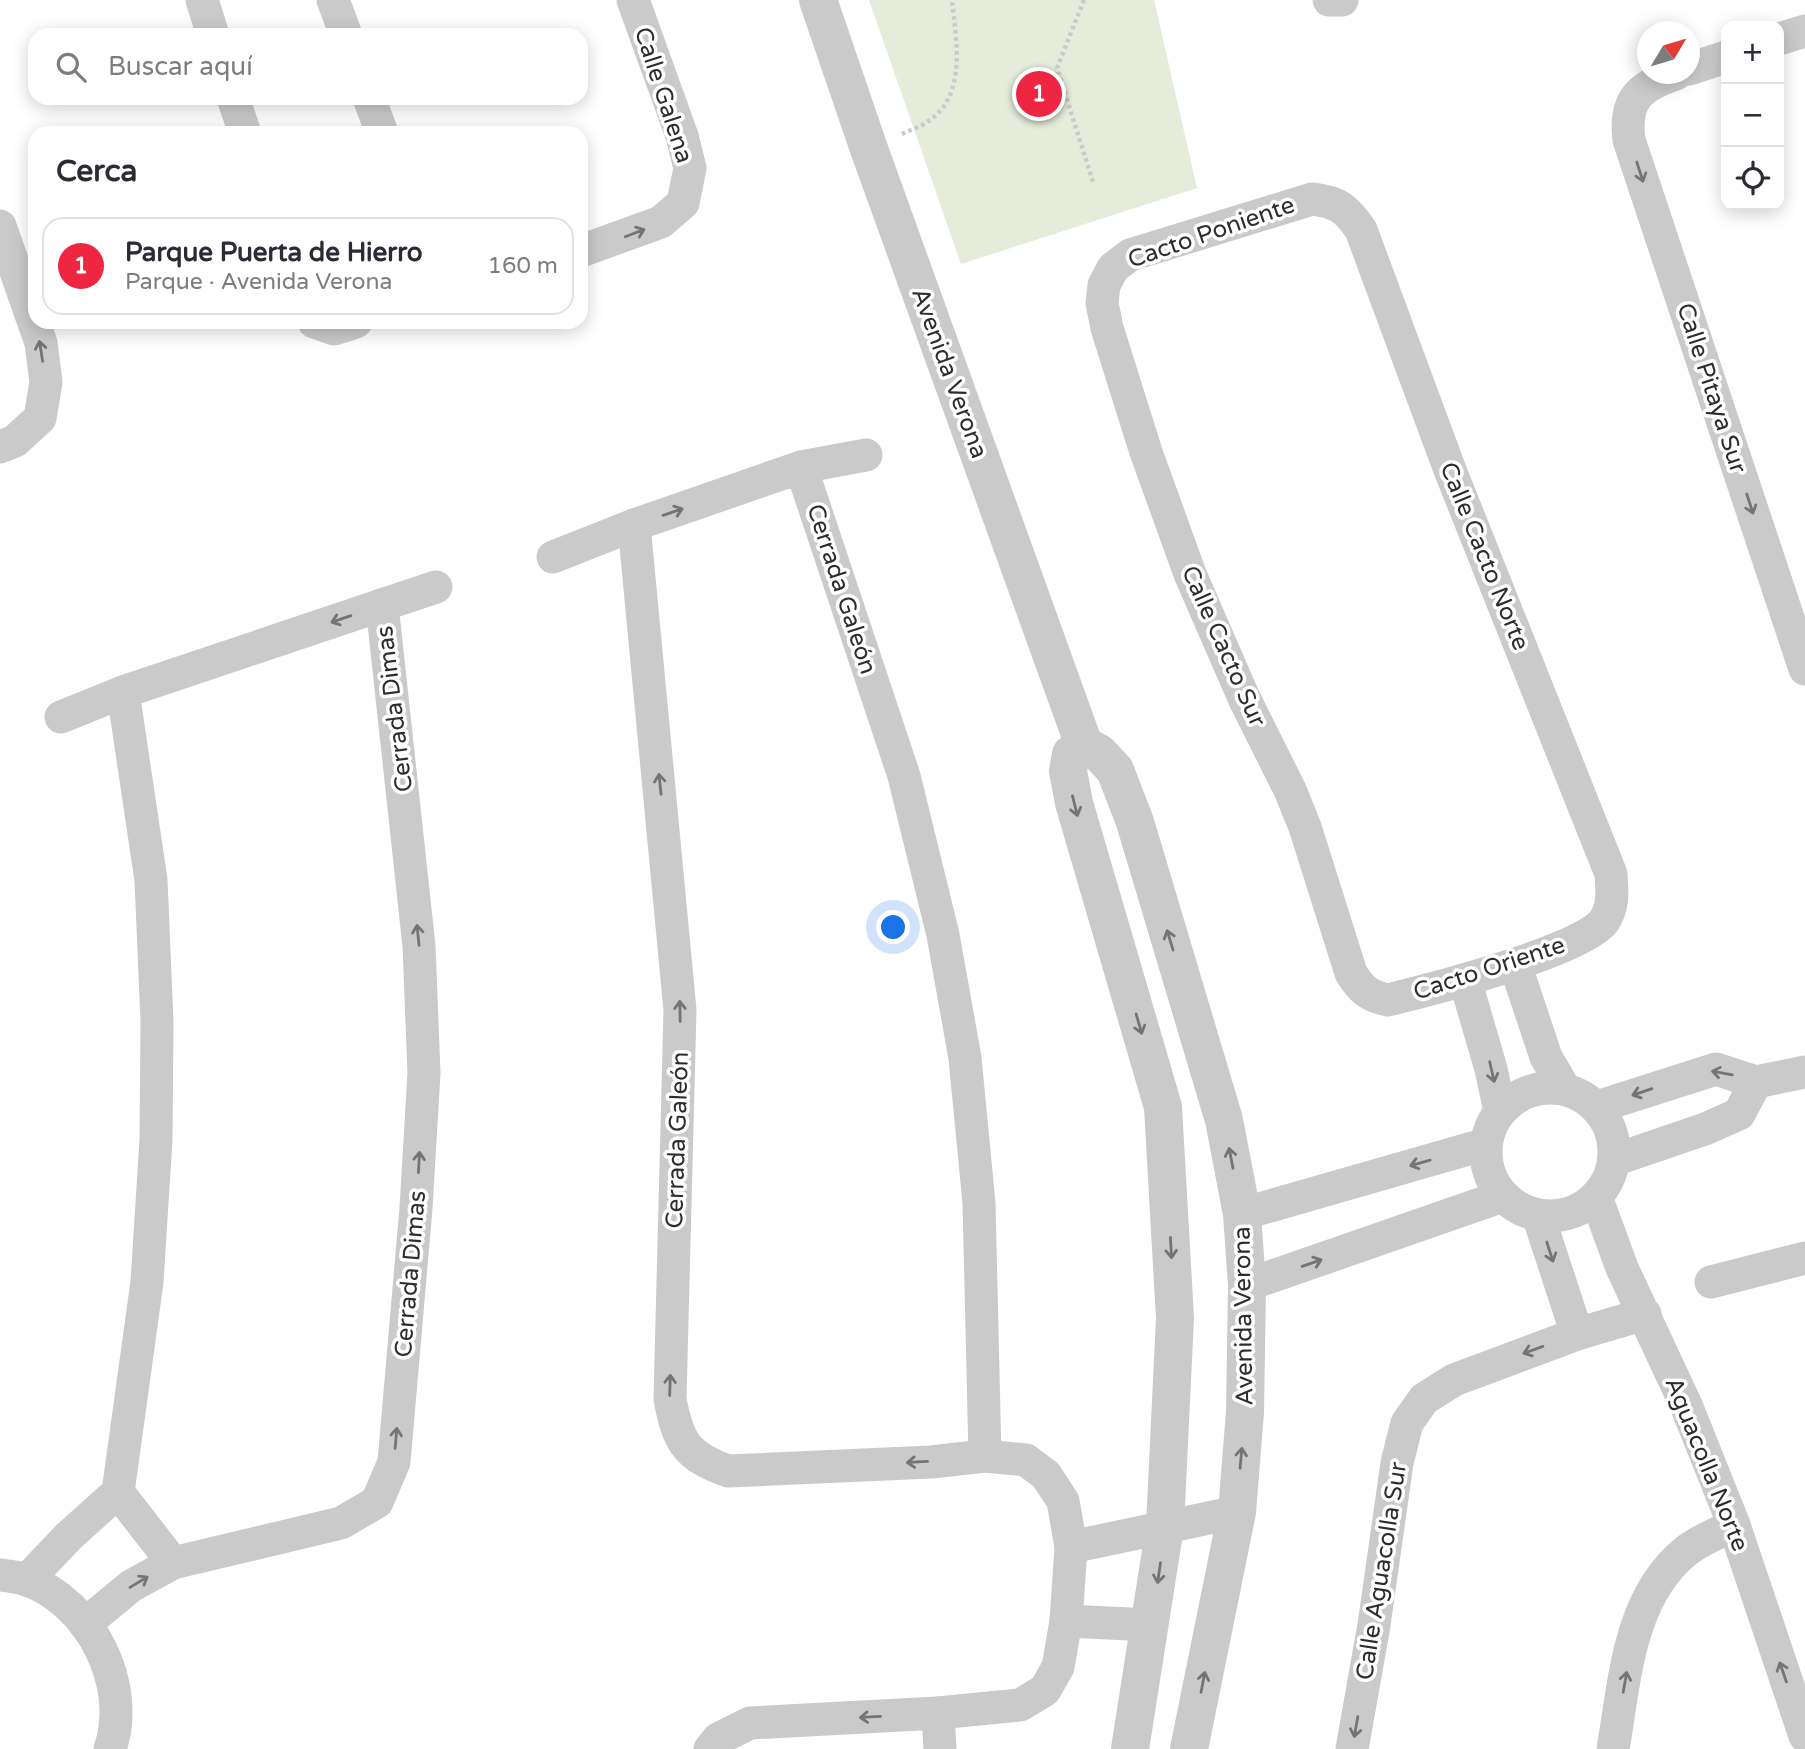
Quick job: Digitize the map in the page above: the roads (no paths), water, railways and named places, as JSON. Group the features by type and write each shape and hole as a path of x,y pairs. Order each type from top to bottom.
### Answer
{"street":[{"path":"202,0 211,28"},
{"path":"333,0 343,28"},
{"name":"Calle Galena","path":"588,248 661,222 682,203 690,168 682,136 633,0"},
{"name":"Avenida Verona","path":"818,0 1084,745 1099,753 1115,770 1135,822 1224,1121 1242,1214 1247,1285 1245,1412 1237,1512 1189,1749"},
{"path":"1329,0 1342,0"},
{"path":"1784,37 1805,31"},
{"path":"1700,65 1721,59"},
{"name":"Calle Pitaya Sur","path":"1649,84 1629,106 1629,140 1805,669"},
{"path":"235,105 242,126"},
{"path":"372,105 379,126"},
{"name":"Cacto Poniente","path":"1104,285 1113,268 1130,255 1312,199 1331,201"},
{"name":"Calle Cacto Norte","path":"1331,201 1348,211 1361,230 1450,470 1611,874 1612,902 1603,922"},
{"path":"0,226 28,306"},
{"name":"Calle Cacto Sur","path":"1104,285 1102,303 1107,328 1146,452 1190,574 1244,698 1306,827 1351,973 1371,997"},
{"path":"0,447 15,441 40,418 46,383 41,343 36,329"},
{"path":"553,557 634,525 801,467 866,455"},
{"name":"Cerrada Galeón","path":"801,467 904,776 943,935 965,1058 979,1203 985,1456"},
{"name":"Cerrada Galeón","path":"634,525 680,1010 670,1399 675,1427 688,1449 709,1464 728,1471 931,1462 985,1456 1026,1460 1046,1475 1063,1501 1071,1547 1066,1621 1058,1667 1045,1690 1020,1705 938,1713 750,1723 718,1739 710,1749"},
{"path":"382,605 436,587"},
{"name":"Cerrada Dimas","path":"61,717 123,692 382,605 419,946 424,1073 416,1208 394,1462 377,1502 341,1523 173,1563 131,1586 85,1624"},
{"path":"13,1578 69,1536 118,1492 147,1282 156,1113 151,880 123,692"},
{"path":"1084,745 1071,754 1068,771 1074,803 1163,1107 1175,1318 1165,1526 1130,1749"},
{"name":"Cacto Oriente","path":"1371,997 1388,1000 1465,980 1583,937 1603,922"},
{"path":"1514,964 1546,1056 1564,1088"},
{"path":"1465,980 1492,1069 1500,1111"},
{"path":"1597,1107 1716,1069 1756,1082 1805,1072"},
{"path":"1614,1160 1739,1114 1756,1082"},
{"path":"1547,1087 1564,1088 1582,1095 1597,1107 1608,1123 1614,1141 1614,1160 1608,1180 1596,1197 1579,1210 1559,1216 1538,1215 1519,1208 1503,1196 1492,1181 1486,1144 1493,1121 1513,1098 1547,1087"},
{"path":"1242,1214 1486,1144"},
{"path":"1247,1285 1503,1196"},
{"name":"Aguacolla Norte","path":"1596,1197 1622,1268 1686,1405 1734,1525 1805,1736"},
{"path":"1538,1215 1577,1334 1645,1314"},
{"path":"1711,1282 1805,1258"},
{"name":"Calle Aguacolla Sur","path":"1352,1749 1374,1625 1397,1463 1407,1423 1424,1399 1454,1380 1577,1334"},
{"path":"118,1492 173,1563"},
{"path":"1071,1547 1237,1512"},
{"path":"1613,1749 1629,1654 1646,1600 1663,1575 1686,1551 1734,1525"},
{"path":"13,1578 49,1592 68,1606 85,1624 106,1658 116,1697 114,1737 110,1749"},
{"path":"1066,1621 1151,1625"},
{"path":"938,1713 940,1749"}],"place":[{"name":"Parque Puerta de Hierro","path":"1039,94"}]}
